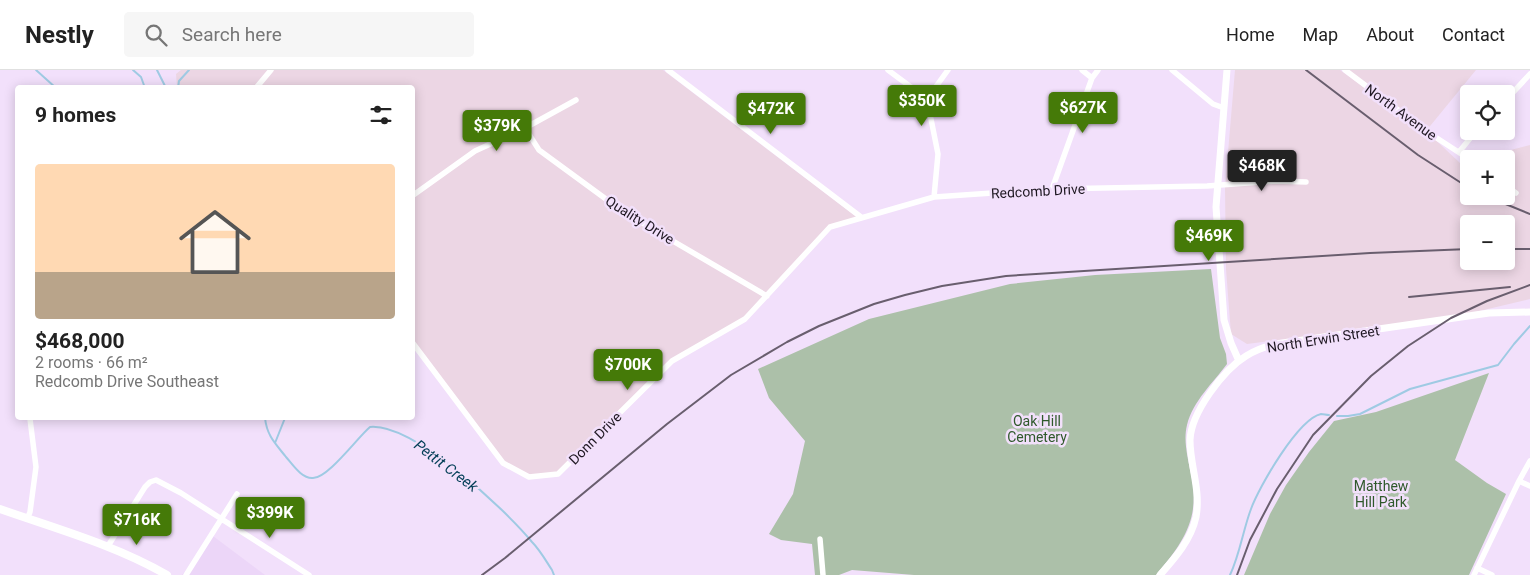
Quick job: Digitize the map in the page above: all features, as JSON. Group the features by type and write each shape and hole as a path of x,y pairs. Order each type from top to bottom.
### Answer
{"main road":[{"path":"0,509 108,546 130,555 167,575"}],"street":[{"path":"258,85 271,70"},
{"path":"668,70 862,217"},
{"path":"888,70 927,99 938,154 934,197"},
{"path":"927,99 948,70"},
{"path":"1082,70 1092,78"},
{"path":"1052,189 1092,78 1098,70"},
{"path":"1172,70 1213,104 1224,108"},
{"path":"1227,70 1217,186 1218,229 1225,326 1239,361"},
{"name":"North Avenue","path":"1345,70 1426,131 1459,152"},
{"path":"1515,90 1530,74"},
{"path":"415,194 475,151 525,128 576,100"},
{"name":"Quality Drive","path":"525,128 539,150 625,213 767,296"},
{"path":"1459,152 1469,140"},
{"name":"Redcomb Drive","path":"862,217 934,197 1052,189 1217,186 1275,181 1306,182"},
{"name":"Donn Drive","path":"415,346 503,463 529,477 558,474 672,361 745,319 830,227 862,217"},
{"name":"North Erwin Street","path":"1160,575 1184,544 1195,519 1197,489 1190,440 1195,417 1209,395 1239,361 1257,350 1276,344 1489,312 1530,312"},
{"path":"28,519 36,467 30,420"},
{"path":"1474,575 1530,462"},
{"path":"108,546 145,487 150,482 156,480 174,489 309,575"},
{"path":"1519,481 1530,486"},
{"path":"186,575 238,494"},
{"path":"820,539 823,575"},
{"path":"1477,568 1492,575"}],"shaded area":[{"path":"181,70 663,70 858,218 833,226 745,319 672,361 558,474 529,477 503,463 415,345 415,85 177,85 176,74"},
{"path":"1235,70 1340,70 1407,118 1345,70 1476,70 1464,85 1460,85 1460,90 1426,131 1460,163 1460,205 1515,205 1515,150 1511,150 1530,145 1530,299 1450,318 1247,344 1231,334 1226,269 1225,188"},
{"path":"213,536 265,575 182,575"}],"green space":[{"name":"Oak Hill Cemetery","path":"1211,269 1220,338 1226,354 1227,364 1199,400 1190,416 1187,425 1186,449 1194,504 1182,541 1156,575 914,575 852,570 839,575 815,575 812,544 781,540 769,534 793,494 805,441 769,398 758,369 869,319 1010,284 1095,275"},
{"name":"Matthew Hill Park","path":"1489,373 1455,460 1506,494 1469,575 1244,575 1270,514 1286,485 1334,421 1376,412"}],"waterway":[{"path":"36,70 53,85"},
{"path":"133,70 141,77 144,85"},
{"name":"Pettit Creek","path":"157,70 164,85"},
{"path":"178,85 179,81 189,70"},
{"path":"1337,416 1360,414 1410,389 1498,365 1530,326"},
{"path":"1230,575 1255,499 1280,455 1301,428 1312,419 1321,414 1329,415"},
{"name":"Pettit Creek","path":"266,420 270,435 275,443 298,471 309,478 326,472 370,427 388,429 410,439 433,453 480,490 538,548 554,575"},
{"name":"Pettit Creek","path":"275,443 284,420"}],"railway":[{"path":"1306,70 1418,155 1460,182"},
{"path":"1508,205 1530,214"},
{"path":"482,575 667,424 731,375 787,342 819,326 874,304 942,286 1006,276 1370,253 1460,249"},
{"path":"1515,249 1530,249"},
{"path":"1237,575 1250,540 1277,489 1313,435 1371,376 1408,346 1451,318 1487,301 1530,285"},
{"path":"1409,297 1510,287"}]}
